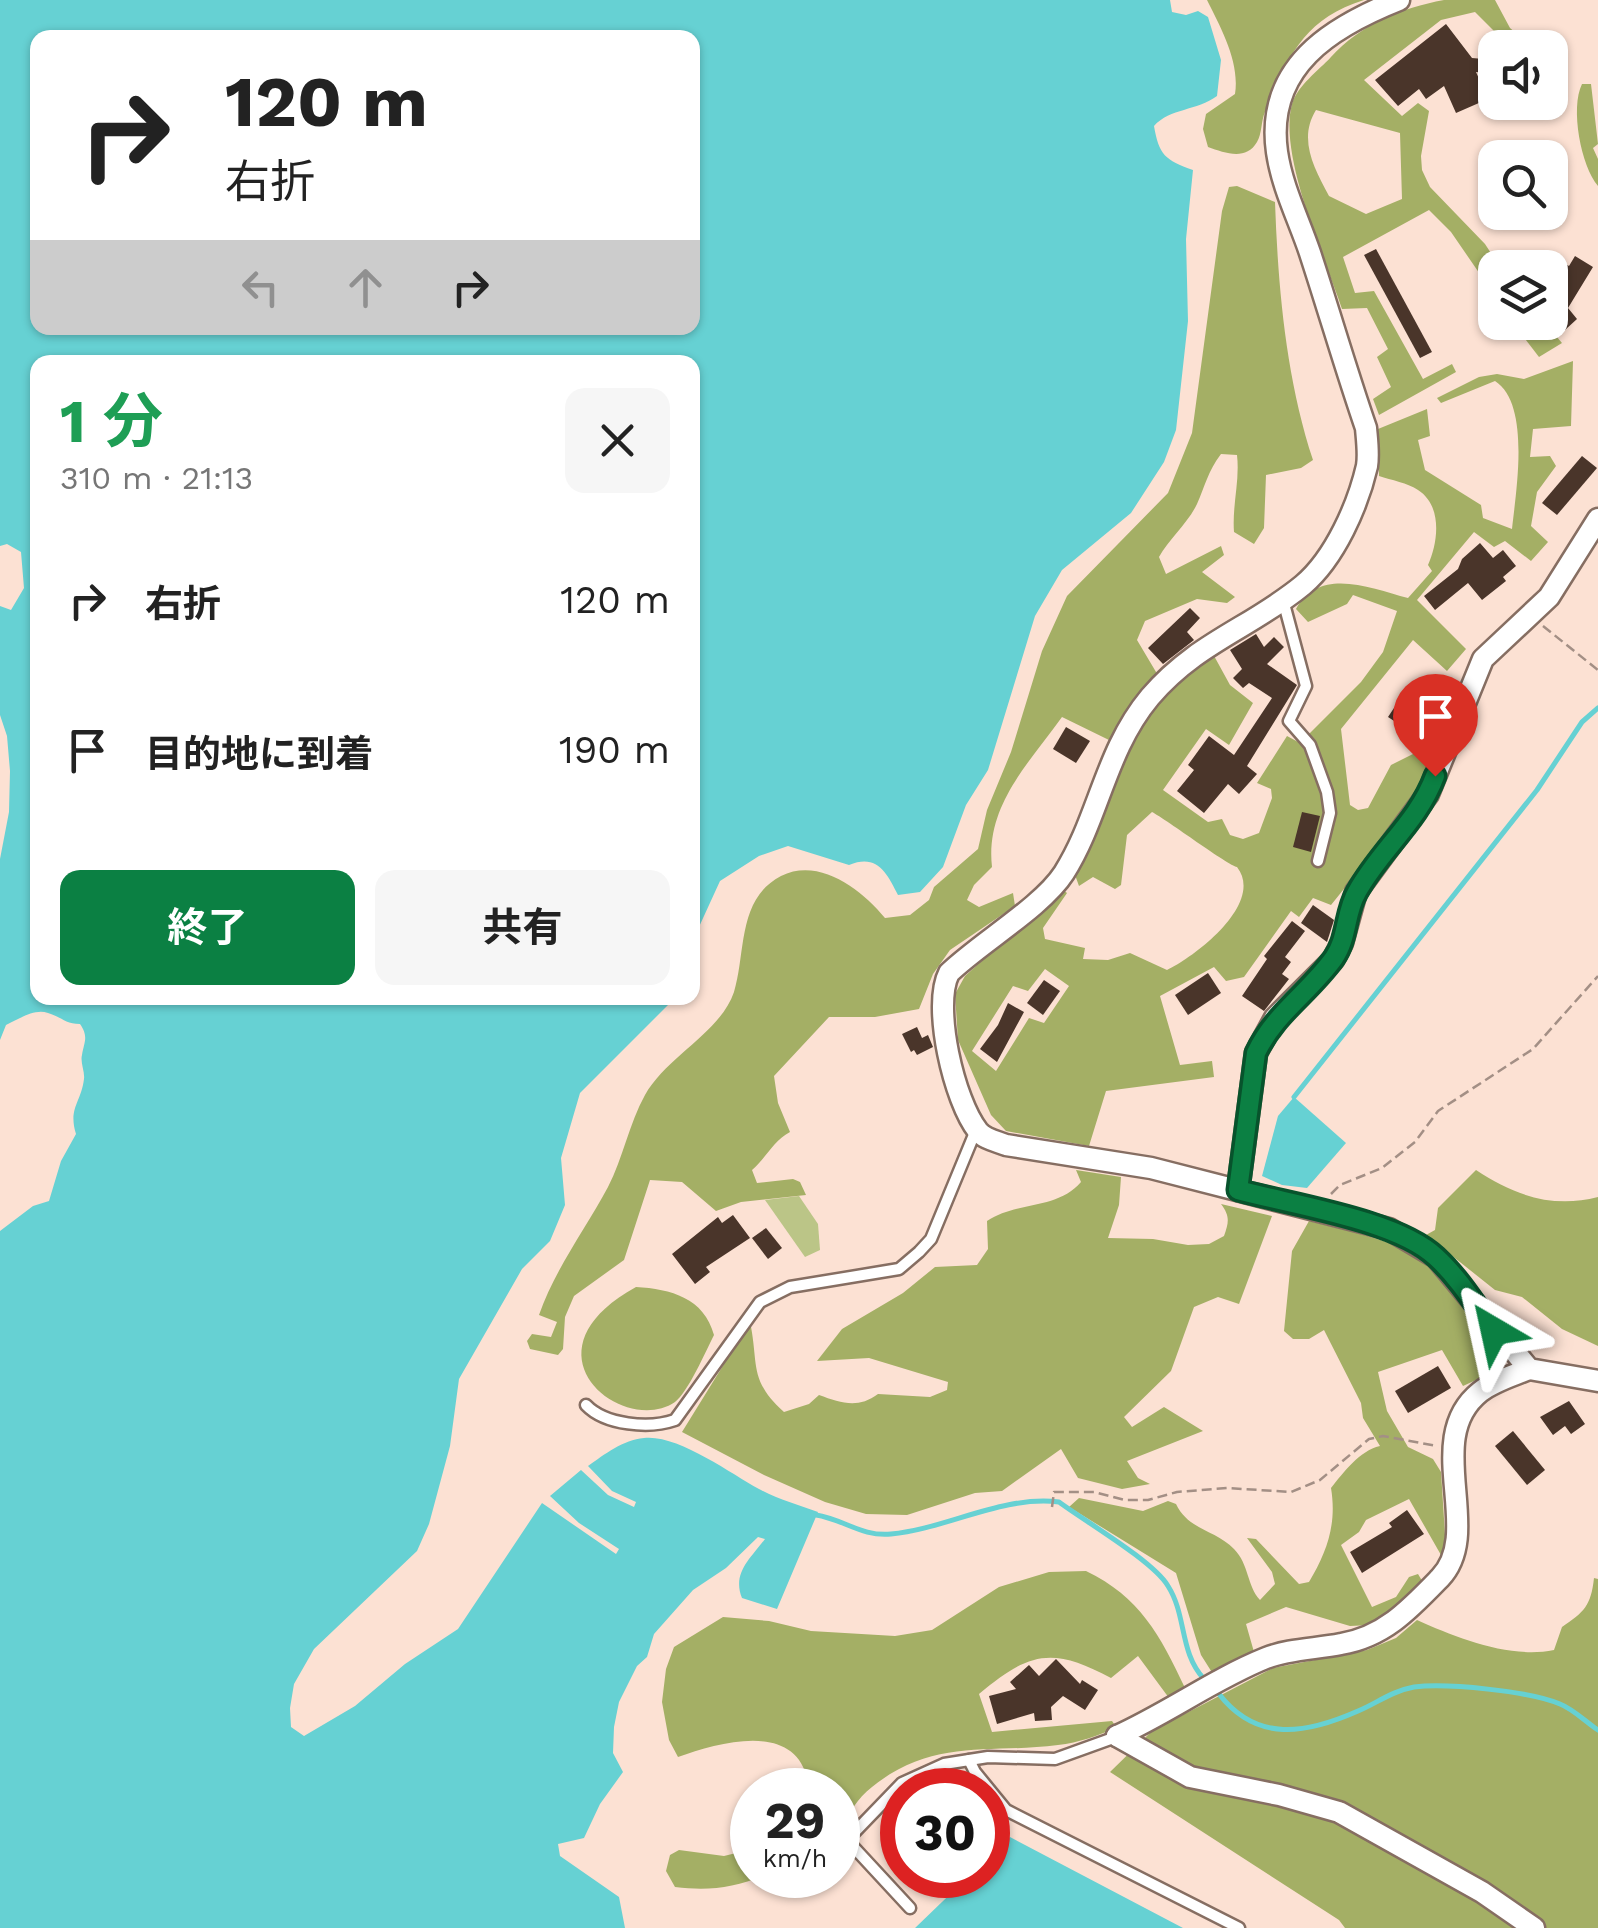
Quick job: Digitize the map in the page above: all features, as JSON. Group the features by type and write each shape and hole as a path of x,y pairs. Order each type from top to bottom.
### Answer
{"street":[{"path":"1399,0 1344,23 1323,37 1291,77 1280,103 1277,154 1366,428 1368,462 1342,532 1305,584 1198,650 1152,695 1130,722 1088,815 1079,847 1061,878 949,972 941,988 950,1058 976,1129 1006,1145 1150,1168 1389,1229 1436,1256 1528,1369"},
{"path":"1238,1190 1256,1053 1264,1037 1276,1018 1333,960 1342,944 1356,892 1428,794 1483,658 1566,575 1598,520"},
{"path":"1117,1736 1266,1658 1371,1637 1404,1614 1444,1574 1452,1560 1457,1542 1454,1449 1472,1400 1493,1384 1528,1369 1598,1381"},
{"path":"1117,1736 1190,1777 1279,1794 1339,1812 1482,1892 1534,1928"}],"lane":[{"path":"1282,599 1306,686 1289,721 1310,745 1330,813 1318,861"},
{"path":"586,1405 596,1416 642,1424 659,1426 674,1420 760,1302 790,1286 899,1269 931,1239 976,1129"},
{"path":"910,1908 847,1840 902,1783 944,1764 1055,1759 1117,1736"},
{"path":"969,1760 1006,1810 1234,1922 1239,1928"}],"path":[{"path":"1530,615 1598,670"},
{"path":"1320,1212 1340,1185 1382,1168 1415,1142 1438,1111 1549,1035 1598,976"},
{"path":"1052,1507 1054,1492 1094,1492 1148,1500 1177,1492 1227,1488 1291,1492 1320,1480 1369,1440 1383,1436 1454,1449"}],"green space":[{"path":"1207,0 1364,0 1326,18 1301,42 1273,92 1257,142 1241,154 1208,147 1203,129 1206,114 1235,94 1236,82 1228,46"},
{"path":"1444,0 1495,0 1512,30 1493,30 1475,12 1441,20 1364,80 1402,116 1418,103 1429,111 1422,170 1430,187 1489,250 1478,250 1478,271 1451,232 1429,210 1343,257 1355,293 1374,291 1423,379 1452,364 1456,372 1379,415 1373,399 1391,387 1377,357 1388,349 1367,308 1342,309 1305,207 1289,125 1292,104 1309,79 1355,36 1397,13","holes":["1316,110 1400,133 1402,199 1366,214 1329,196 1308,143"]},
{"path":"1582,84 1591,84 1598,186 1579,137 1577,107"},
{"path":"1237,186 1275,202 1285,332 1296,397 1313,460 1301,468 1266,475 1264,528 1254,544 1234,532 1237,455 1221,454 1193,511 1159,557 1166,574 1221,546 1224,555 1202,572 1235,597 1227,603 1197,599 1145,621 1137,640 1159,677 1133,701 1109,740 1062,717 1002,805 995,824 992,867 974,885 967,900 979,907 1013,893 1015,906 950,950 933,974 919,1009 875,1017 829,1017 774,1076 778,1103 790,1132 752,1170 757,1183 793,1179 800,1182 806,1195 741,1202 716,1211 682,1182 650,1180 624,1260 574,1296 565,1317 563,1349 558,1355 530,1349 527,1341 532,1334 551,1337 557,1322 539,1315 562,1266 608,1187 645,1095 666,1068 727,1007 738,977 750,913 767,886 781,876 810,870 852,887 885,918 910,915 929,900 934,887 978,849 987,810 1011,752 1042,651 1067,596 1168,493 1192,433 1222,211 1229,187"},
{"path":"1526,340 1562,343 1539,357"},
{"path":"1573,361 1571,426 1533,429 1530,457 1550,456 1556,466 1537,492 1531,526 1548,542 1531,561 1505,541 1494,547 1474,532 1417,600 1466,649 1447,671 1413,640 1341,729 1350,805 1358,810 1368,808 1391,765 1427,747 1437,755 1393,828 1331,905 1313,898 1299,917 1291,911 1244,977 1226,981 1214,967 1160,996 1180,1065 1212,1061 1214,1077 1106,1091 1089,1146 1006,1131 991,1115 958,1040 955,994 965,976 1062,889 1067,893 1043,928 1045,939 1085,948 1083,959 1108,960 1130,953 1167,970 1223,927 1242,896 1243,881 1237,867 1152,812 1127,835 1121,885 1115,889 1093,877 1079,886 1075,875 1133,741 1161,701 1213,654 1230,685 1253,703 1229,745 1206,729 1163,790 1208,822 1222,819 1230,835 1243,839 1259,833 1272,798 1271,789 1257,783 1287,736 1300,743 1361,682 1383,652 1397,611 1353,595 1347,604 1308,622 1296,609 1306,596 1332,584 1362,586 1408,598 1432,571 1428,565 1436,525 1432,505 1414,488 1379,476 1378,429 1427,409 1430,436 1418,440 1425,470 1481,505 1483,518 1512,529 1518,449 1513,408 1506,392 1495,381 1441,403 1437,398 1479,377 1497,374 1524,379","holes":["1045,969 1069,986 1044,1023 1029,1018 996,1071 972,1051 1013,986 1028,991"]},
{"path":"1076,1170 1121,1177 1119,1205 1108,1238 1209,1244 1226,1231 1227,1216 1221,1204 1272,1216 1239,1304 1218,1297 1194,1307 1171,1371 1124,1417 1132,1427 1164,1407 1203,1431 1127,1461 1138,1478 1150,1484 1122,1489 1078,1478 1061,1449 1002,1491 975,1493 907,1515 866,1514 825,1502 764,1475 682,1432 750,1322 760,1380 784,1412 809,1404 819,1395 856,1403 878,1394 930,1397 947,1390 948,1382 869,1358 817,1361 842,1329 903,1293 935,1267 977,1265 988,1249 987,1221 1071,1191 1081,1182"},
{"path":"1476,1170 1534,1197 1565,1201 1598,1197 1598,1346 1562,1329 1522,1297 1495,1290 1426,1235 1435,1230 1438,1208"},
{"path":"799,1196 818,1224 820,1250 805,1257 765,1200"},
{"path":"1309,1221 1386,1242 1423,1261 1458,1296 1489,1339 1500,1369 1463,1386 1442,1350 1378,1372 1387,1411 1408,1447 1433,1459 1441,1472 1446,1550 1441,1555 1409,1499 1366,1520 1359,1532 1341,1545 1372,1607 1396,1597 1409,1577 1418,1574 1424,1584 1412,1599 1371,1625 1350,1626 1286,1607 1246,1624 1254,1652 1213,1674 1201,1655 1176,1573 1069,1507 1079,1498 1143,1511 1168,1501 1176,1504 1195,1525 1234,1549 1260,1600 1275,1584 1272,1572 1247,1538 1256,1539 1299,1584 1309,1582 1329,1537 1333,1514 1331,1488 1359,1457 1380,1446 1363,1418 1361,1403 1324,1330 1309,1339 1293,1339 1284,1331 1292,1251"},
{"path":"636,1287 673,1293 694,1304 703,1312 714,1335 680,1397 654,1410 631,1408 609,1398 591,1382 582,1362 584,1338 601,1312"},
{"path":"1086,1571 1121,1593 1146,1619 1185,1688 1169,1698 1138,1656 1111,1678 1073,1661 1042,1658 1027,1662 979,1694 992,1732 1112,1721 1117,1728 1066,1744 962,1751 902,1768 880,1768 880,1782 860,1799 860,1768 803,1768 792,1753 777,1744 758,1741 717,1745 678,1757 669,1740 662,1702 666,1669 674,1647 723,1617 769,1621 811,1631 895,1636 932,1630 999,1587 1049,1572"},
{"path":"1594,1578 1598,1579 1598,1928 1345,1928 1339,1920 1110,1772 1152,1731 1273,1668 1367,1650 1396,1638 1417,1620 1466,1640 1502,1649 1554,1650 1562,1627 1588,1602"},
{"path":"679,1850 730,1854 730,1885 675,1887 666,1871 670,1855"}],"water":[{"path":"0,0 1170,0 1172,12 1186,15 1198,11 1208,17 1221,60 1217,96 1168,116 1154,126 1165,155 1193,170 1186,239 1188,321 1176,430 1164,462 1131,513 1062,570 1035,616 988,770 966,805 943,867 920,892 898,895 874,863 849,865 788,846 759,856 720,881 700,925 700,355 30,355 30,1005 668,1005 580,1093 561,1158 565,1205 550,1241 522,1269 459,1379 450,1446 429,1524 417,1551 314,1649 294,1684 290,1708 291,1727 304,1736 355,1706 405,1664 458,1629 542,1503 616,1554 619,1549 579,1523 550,1496 581,1470 608,1495 634,1507 636,1502 612,1491 588,1466 629,1442 657,1438 672,1442 766,1493 818,1512 777,1609 742,1598 741,1574 765,1539 758,1537 726,1568 693,1590 654,1634 647,1657 637,1666 619,1702 613,1753 623,1772 600,1804 584,1838 558,1844 560,1856 619,1897 625,1928 0,1928 0,1231 33,1206 49,1201 61,1161 76,1134 73,1118 84,1079 85,1040 80,1024 38,1012 6,1025 0,1040 0,859 9,812 10,771 7,736 0,715 0,606 11,610 24,588 21,552 7,544 0,546"},
{"path":"1294,1097 1346,1143 1307,1188 1282,1185 1262,1176 1278,1116"},
{"path":"1010,1837 1183,1928 915,1928 946,1898 1010,1898"}],"building":[{"path":"1446,24 1472,58 1478,59 1478,103 1456,113 1444,86 1426,99 1419,89 1398,106 1375,80"},
{"path":"1376,249 1432,352 1420,358 1364,255"},
{"path":"1575,256 1593,267 1568,308 1568,265"},
{"path":"1568,308 1577,319 1568,327"},
{"path":"1582,456 1597,468 1557,515 1542,503"},
{"path":"1480,543 1493,558 1503,550 1516,566 1503,577 1506,581 1482,600 1468,583 1435,610 1424,596 1458,569 1462,559"},
{"path":"1190,608 1200,618 1187,632 1194,640 1163,664 1148,648"},
{"path":"1256,634 1264,647 1274,637 1284,647 1267,664 1297,685 1247,766 1257,774 1239,794 1228,784 1204,813 1177,791 1194,770 1188,765 1209,736 1234,755 1272,698 1249,683 1243,688 1233,678 1242,669 1230,650"},
{"path":"1426,681 1437,688 1411,732 1388,717 1400,699 1409,705"},
{"path":"1066,727 1090,741 1076,763 1053,749"},
{"path":"1302,812 1320,816 1311,852 1293,847"},
{"path":"1313,905 1334,920 1327,942 1301,923"},
{"path":"1292,921 1305,931 1285,957 1291,962 1282,974 1289,979 1264,1011 1242,996 1267,959 1264,956"},
{"path":"1208,973 1221,993 1188,1015 1175,995"},
{"path":"1044,980 1060,991 1043,1015 1027,1003"},
{"path":"1008,1003 1024,1012 997,1062 980,1049"},
{"path":"917,1027 922,1038 928,1035 933,1047 917,1055 914,1050 911,1052 902,1034"},
{"path":"733,1215 750,1238 706,1267 710,1272 695,1284 672,1254 718,1217 722,1223"},
{"path":"766,1228 782,1248 768,1259 752,1238"},
{"path":"1438,1366 1451,1388 1408,1413 1395,1391"},
{"path":"1569,1401 1585,1424 1571,1434 1565,1426 1553,1435 1540,1417"},
{"path":"1513,1431 1545,1470 1527,1485 1495,1446"},
{"path":"1407,1510 1424,1534 1362,1573 1350,1552 1392,1527 1389,1523"},
{"path":"1056,1659 1080,1684 1082,1680 1098,1690 1085,1710 1063,1696 1051,1707 1052,1720 1035,1721 1034,1713 997,1724 989,1696 1016,1689 1010,1682 1029,1665 1039,1676"}],"waterway":[{"path":"1294,1097 1537,790 1582,722 1598,708"},
{"path":"816,1515 871,1533 891,1534 1016,1503 1059,1502 1160,1576 1174,1598 1190,1657 1204,1679"},
{"path":"1219,1694 1249,1721 1283,1730 1339,1719 1414,1687 1488,1689 1560,1704 1598,1730"}],"route":[{"path":"1435,776 1416,816 1356,892 1342,944 1333,960 1276,1018 1256,1053 1238,1190 1389,1229 1420,1244 1457,1280 1494,1331"}]}
